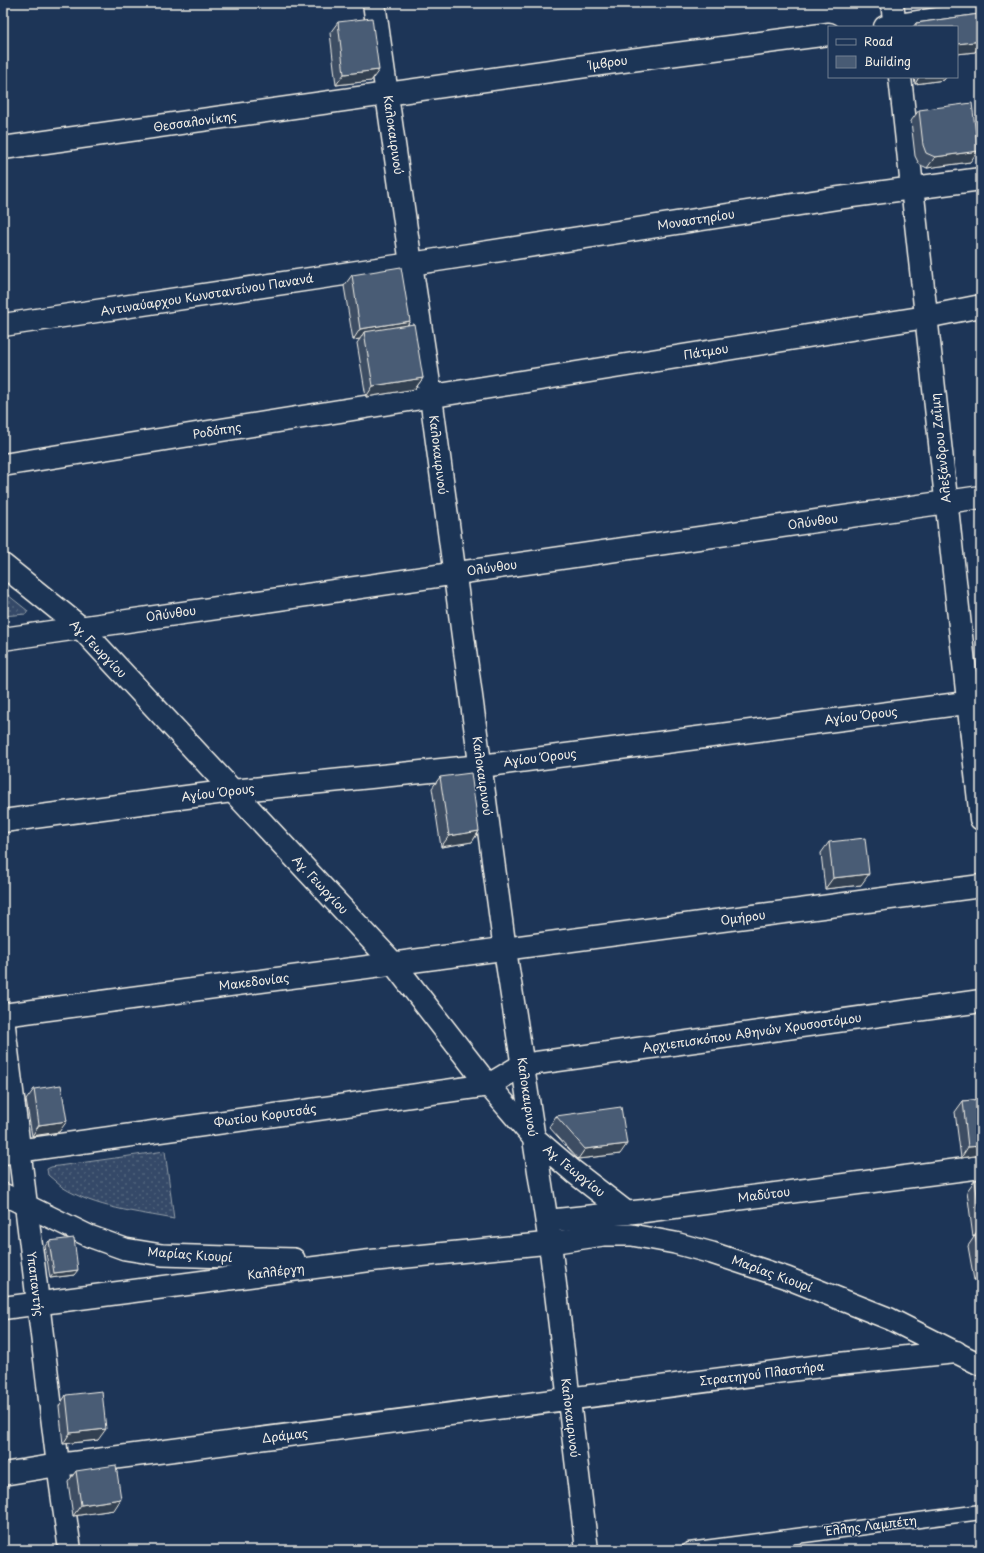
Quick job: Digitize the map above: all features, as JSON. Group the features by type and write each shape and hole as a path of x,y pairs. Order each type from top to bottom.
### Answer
{"street":[{"name":"Καλοκαιρινού","path":"374,3 431,397 505,950 547,1221 587,1550"},
{"path":"892,3 892,26"},
{"path":"898,26 981,12"},
{"name":"Ίμβρου","path":"388,95 600,64 828,34"},
{"name":"Αλεξάνδρου Ζαΐμη","path":"900,78 946,502 975,702 981,819"},
{"name":"Θεσσαλονίκης","path":"3,148 388,95"},
{"name":"Μοναστηρίου","path":"411,264 838,198 981,179"},
{"name":"Αντιναύαρχου Κωνσταντίνου Πανανά","path":"3,325 411,264"},
{"name":"Πάτμου","path":"431,397 926,317 981,306"},
{"name":"Ροδόπης","path":"3,465 431,397"},
{"name":"Ολύνθου","path":"3,639 981,497"},
{"name":"Αγ. Γεωργίου","path":"3,565 80,627 394,964 489,1085 533,1137 574,1172 627,1213"},
{"name":"Αγίου Όρους","path":"3,821 232,791 481,766 975,702"},
{"name":"Ομήρου","path":"505,950 981,886"},
{"name":"Μακεδονίας","path":"3,1015 505,950"},
{"name":"Αρχιεπισκόπου Αθηνών Χρυσοστόμου","path":"522,1065 981,1001"},
{"name":"Υπαπαντής","path":"3,1018 11,1151 26,1206 70,1550"},
{"name":"Φωτίου Κορυτσάς","path":"11,1151 489,1085 522,1065"},
{"name":"Μαδύτου","path":"547,1221 627,1213 981,1167"},
{"name":"Μαρίας Κιουρί","path":"3,1194 89,1236 125,1249 162,1255 366,1260"},
{"name":"Μαρίας Κιουρί","path":"550,1243 602,1235 632,1235 675,1243 712,1253 786,1278 890,1319 981,1365"},
{"name":"Καλλέργη","path":"3,1308 366,1260 550,1243"},
{"name":"Στρατηγού Πλαστήρα","path":"568,1399 829,1365 956,1352"},
{"name":"Δράμας","path":"3,1474 58,1465 568,1399"}],"lane":[{"name":"Έλλης Λαμπέτη","path":"689,1550 981,1512"}],"shaded area":[{"path":"3,591 28,611 26,614 3,616"},
{"path":"165,1151 174,1219 102,1205 62,1187 48,1175 47,1169 51,1167"}],"building":[{"path":"979,14 981,41 958,44 958,26 916,26 916,23"},
{"path":"372,18 379,70 344,74 338,22"},
{"path":"972,103 978,151 935,157 926,153 923,145 919,110"},
{"path":"401,267 410,321 360,329 352,275"},
{"path":"414,324 423,378 373,386 364,332"},
{"path":"471,773 479,831 449,836 440,777"},
{"path":"865,838 869,874 833,878 829,842"},
{"path":"61,1085 67,1121 39,1125 34,1089"},
{"path":"981,1099 981,1146 968,1147 963,1101"},
{"path":"621,1107 627,1144 585,1149 556,1116"},
{"path":"975,1180 981,1180 981,1226"},
{"path":"981,1234 981,1269 975,1235"},
{"path":"74,1238 78,1270 54,1273 49,1241"},
{"path":"102,1391 106,1429 70,1433 66,1395"},
{"path":"116,1465 121,1499 81,1505 76,1471"}]}
